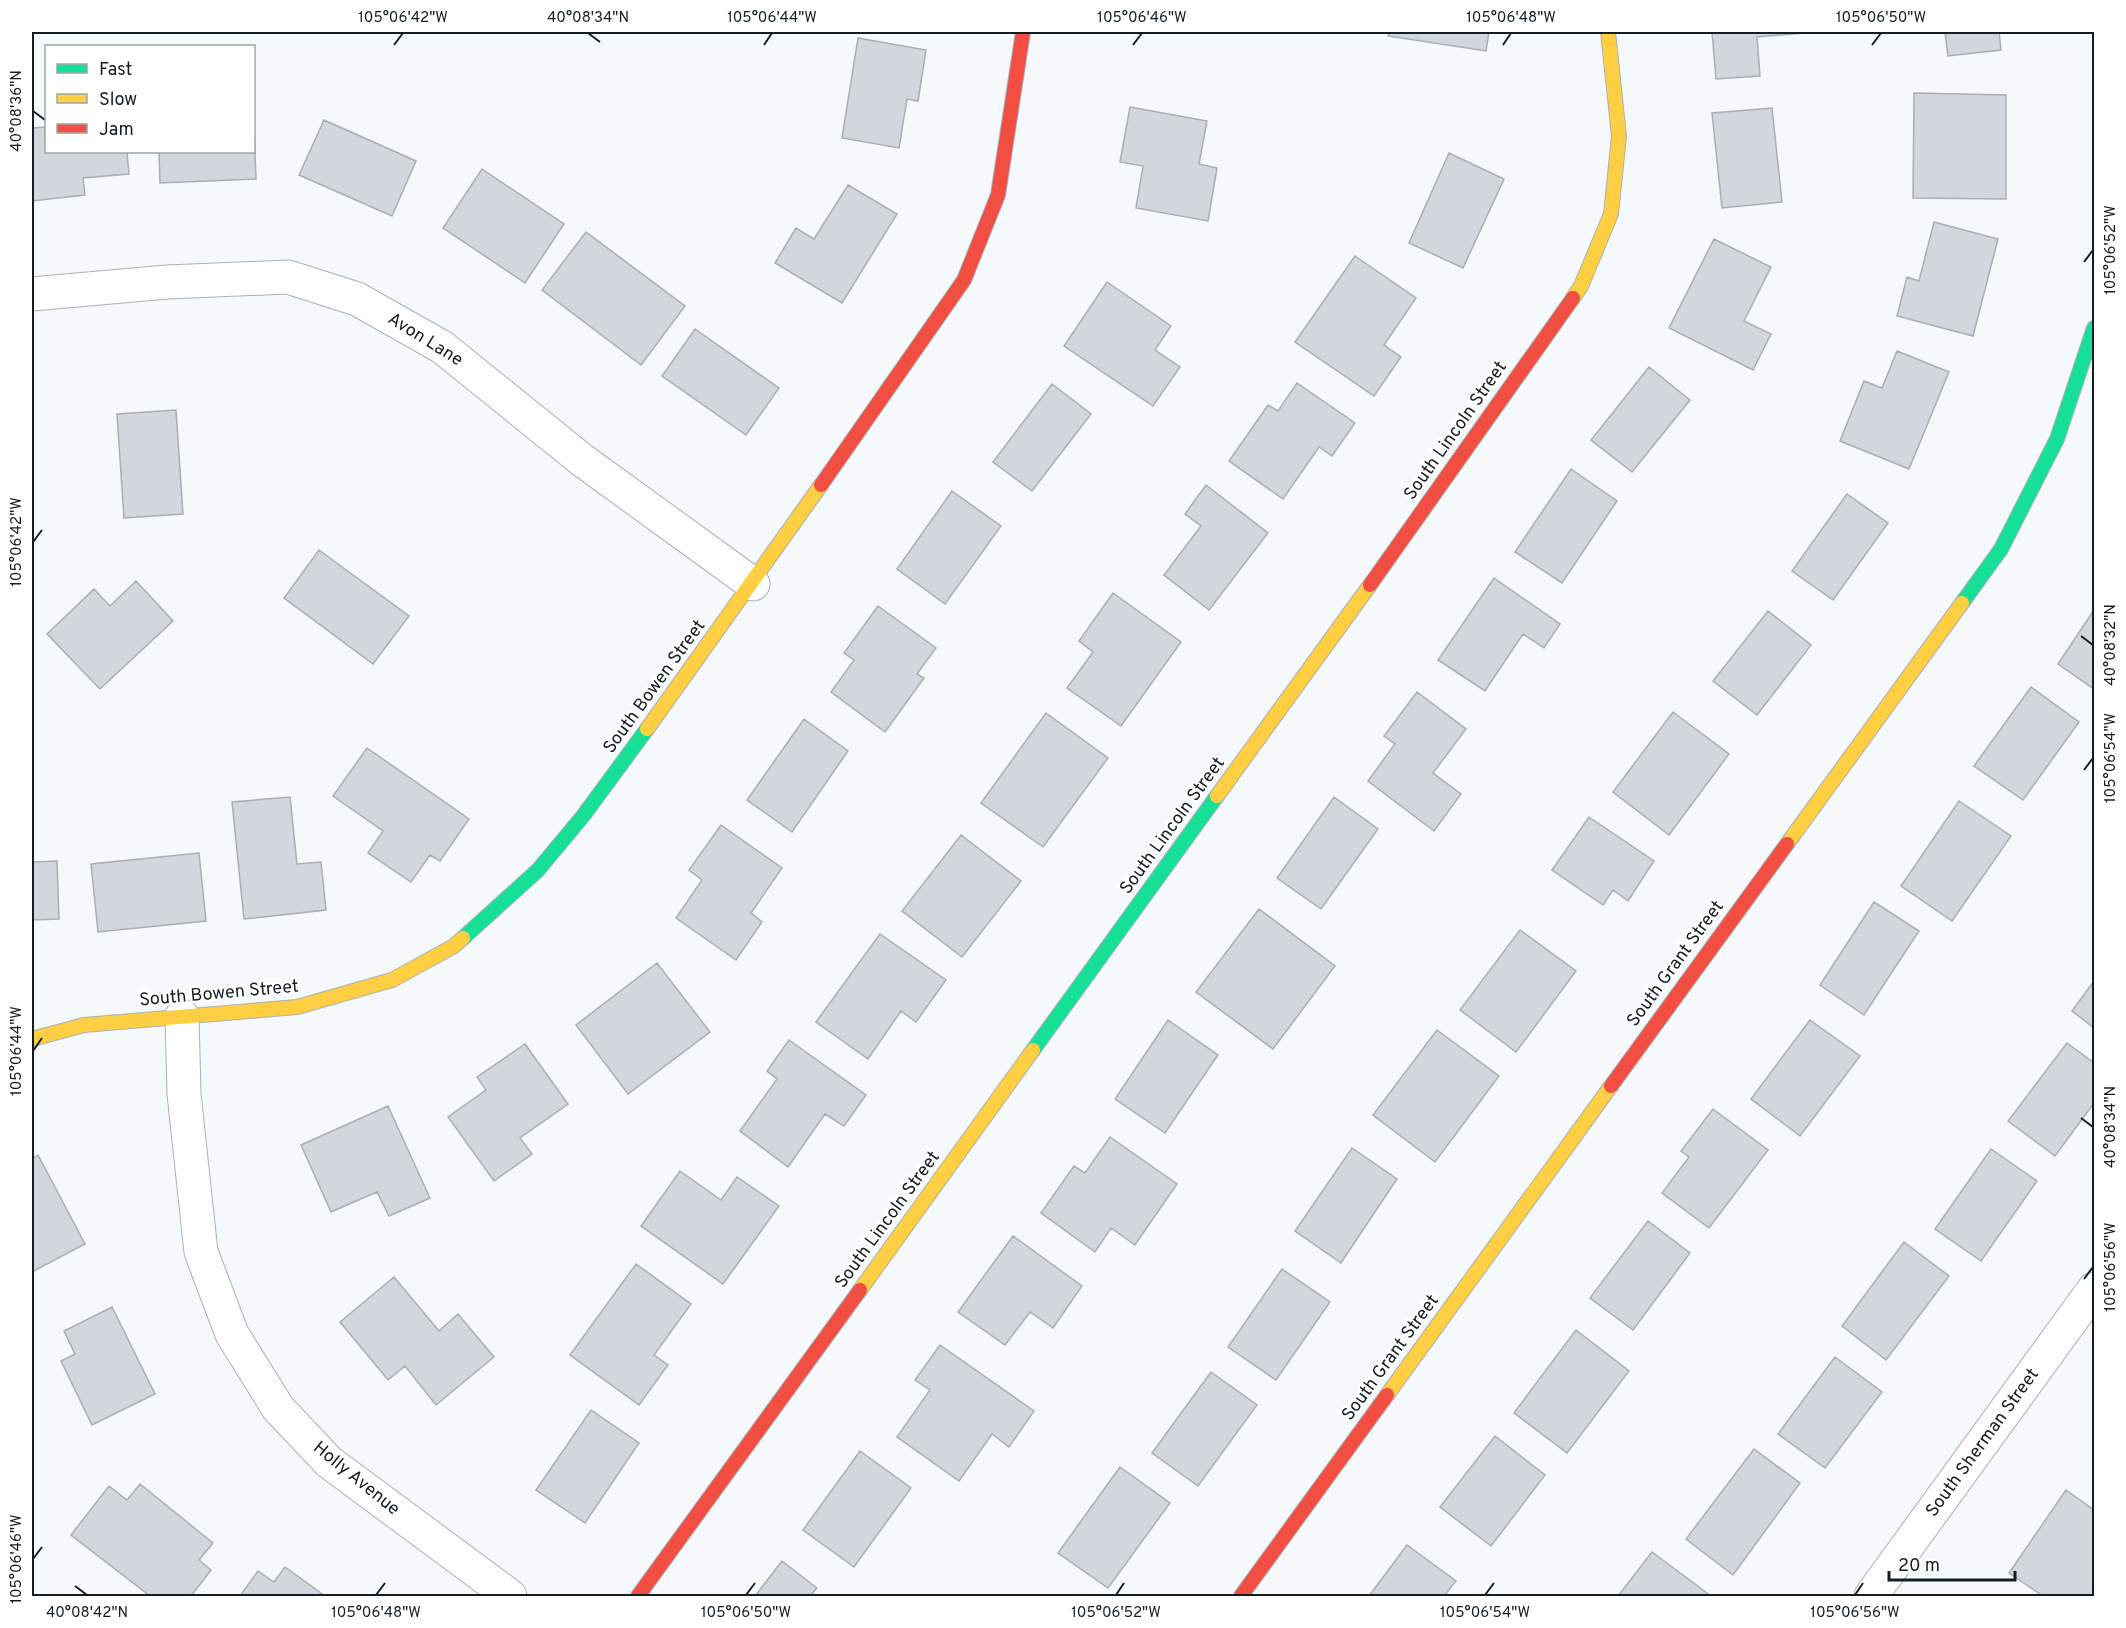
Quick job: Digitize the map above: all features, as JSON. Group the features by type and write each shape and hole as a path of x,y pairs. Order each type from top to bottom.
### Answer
{"street":[{"name":"South Bowen Street","path":"32,1039 84,1025 297,1007 392,980 454,946 538,870 583,816 753,585 964,280 998,195 1023,32"},
{"name":"South Lincoln Street","path":"638,1596 1347,617 1581,286 1611,214 1619,136 1611,78 1608,32"},
{"name":"Avon Lane","path":"32,294 167,282 288,277 357,299 442,347 582,460 753,585"},
{"name":"South Grant Street","path":"1240,1596 2001,549 2057,440 2094,328"},
{"name":"Holly Avenue","path":"182,1016 184,1094 201,1252 232,1334 278,1408 329,1462 510,1596"},
{"name":"South Sherman Street","path":"1871,1596 2094,1289"}],"building":[{"path":"1389,32 1489,32 1486,51 1388,36"},
{"path":"1712,32 1804,33 1757,37 1760,76 1716,79"},
{"path":"1945,32 1999,32 2001,50 1948,56"},
{"path":"858,38 926,50 918,101 907,99 899,148 842,138"},
{"path":"1914,93 2006,95 2006,199 1913,198"},
{"path":"1130,107 1207,121 1199,164 1217,168 1208,221 1136,208 1143,166 1120,162"},
{"path":"1772,108 1782,202 1722,208 1712,113"},
{"path":"324,120 416,161 392,216 299,175"},
{"path":"45,127 45,153 127,153 129,174 83,178 85,195 32,201 32,128"},
{"path":"159,153 255,153 256,179 160,183"},
{"path":"1449,153 1504,179 1463,268 1409,243"},
{"path":"482,169 564,224 525,283 443,228"},
{"path":"848,185 897,214 842,303 775,263 796,228 814,239"},
{"path":"1934,222 1998,239 1973,336 1897,316 1907,277 1919,281"},
{"path":"586,232 685,306 641,365 542,290"},
{"path":"1714,239 1771,267 1744,321 1771,334 1753,370 1669,328"},
{"path":"1355,256 1416,298 1384,345 1401,357 1374,396 1295,342"},
{"path":"1107,282 1171,326 1155,350 1180,367 1153,406 1064,346"},
{"path":"695,329 779,388 746,435 662,376"},
{"path":"1897,351 1949,372 1909,469 1840,441 1864,381 1882,388"},
{"path":"1649,367 1690,400 1632,472 1591,440"},
{"path":"1297,383 1355,423 1332,456 1319,447 1283,499 1229,461 1268,405 1278,411"},
{"path":"1052,384 1091,414 1032,491 993,462"},
{"path":"176,410 183,514 124,518 117,414"},
{"path":"1571,469 1617,501 1562,583 1515,552"},
{"path":"1206,485 1268,533 1209,610 1164,575 1201,526 1185,514"},
{"path":"952,491 1001,526 945,604 897,569"},
{"path":"1847,494 1888,523 1833,600 1792,571"},
{"path":"319,550 409,616 373,664 284,598"},
{"path":"1494,578 1560,624 1544,648 1523,634 1485,691 1438,660"},
{"path":"136,581 173,621 100,689 47,634 94,589 110,606"},
{"path":"1113,593 1181,642 1121,726 1067,688 1093,652 1079,641"},
{"path":"878,606 936,648 917,674 924,678 885,732 831,692 854,660 844,653"},
{"path":"2094,610 2094,689 2058,664"},
{"path":"1768,611 1811,645 1757,715 1713,681"},
{"path":"2031,687 2079,722 2023,800 1974,766"},
{"path":"1417,692 1466,729 1433,773 1461,794 1434,831 1368,781 1395,744 1384,736"},
{"path":"1673,712 1729,754 1669,835 1613,792"},
{"path":"1046,713 1108,758 1043,847 981,803"},
{"path":"804,719 848,751 792,832 747,800"},
{"path":"367,748 469,819 440,861 430,855 411,882 368,853 383,831 333,796"},
{"path":"290,797 297,864 321,862 326,910 244,919 232,802"},
{"path":"1334,797 1378,829 1321,909 1277,878"},
{"path":"1959,801 2011,836 1952,921 1901,886"},
{"path":"1589,817 1654,861 1628,901 1613,890 1603,905 1552,870"},
{"path":"721,825 782,868 751,913 762,922 736,960 676,918 702,880 689,870"},
{"path":"961,835 1021,881 962,957 902,911"},
{"path":"199,853 206,921 98,932 91,864"},
{"path":"57,861 59,919 32,920 32,862"},
{"path":"1874,902 1919,931 1864,1015 1820,985"},
{"path":"1259,909 1335,966 1273,1049 1196,992"},
{"path":"1520,930 1576,971 1516,1052 1460,1010"},
{"path":"880,934 946,980 916,1022 901,1011 868,1059 816,1022"},
{"path":"657,963 710,1032 628,1094 576,1025"},
{"path":"2094,981 2094,1028 2072,1011"},
{"path":"1168,1020 1218,1055 1165,1133 1115,1099"},
{"path":"1810,1020 1860,1056 1800,1136 1751,1099"},
{"path":"1437,1030 1499,1076 1435,1162 1373,1115"},
{"path":"789,1040 866,1095 844,1126 825,1114 788,1167 740,1131 777,1079 767,1071"},
{"path":"2067,1043 2094,1063 2094,1103 2055,1156 2008,1121"},
{"path":"525,1044 568,1104 520,1138 532,1154 494,1181 448,1117 486,1090 477,1077"},
{"path":"388,1106 430,1198 389,1216 377,1192 331,1212 301,1145"},
{"path":"1713,1109 1768,1150 1709,1228 1662,1193 1689,1157 1681,1151"},
{"path":"1110,1137 1177,1184 1135,1245 1111,1228 1095,1252 1041,1213 1074,1166 1085,1173"},
{"path":"1352,1148 1397,1179 1341,1263 1295,1231"},
{"path":"1991,1149 2037,1181 1981,1261 1935,1229"},
{"path":"38,1155 85,1244 32,1272 32,1159"},
{"path":"680,1171 721,1200 737,1177 779,1206 723,1284 641,1226"},
{"path":"1648,1221 1690,1253 1633,1330 1590,1298"},
{"path":"1013,1236 1082,1286 1053,1328 1030,1312 1005,1345 958,1312"},
{"path":"1904,1242 1949,1276 1886,1360 1842,1326"},
{"path":"636,1264 691,1304 654,1355 668,1365 639,1405 570,1355"},
{"path":"1282,1269 1330,1302 1276,1380 1228,1347"},
{"path":"394,1277 439,1331 458,1314 494,1357 436,1405 405,1366 388,1380 340,1322"},
{"path":"112,1307 155,1394 92,1425 61,1361 75,1354 64,1331"},
{"path":"1576,1330 1629,1371 1567,1453 1514,1413"},
{"path":"940,1345 1034,1411 1009,1447 992,1434 959,1481 897,1437 930,1390 915,1380"},
{"path":"1835,1357 1882,1392 1825,1468 1778,1434"},
{"path":"1211,1372 1257,1405 1198,1486 1152,1453"},
{"path":"591,1410 639,1443 585,1523 536,1490"},
{"path":"1495,1436 1545,1475 1491,1546 1440,1507"},
{"path":"1754,1449 1800,1483 1733,1575 1686,1539"},
{"path":"860,1451 911,1488 854,1567 803,1530"},
{"path":"1120,1467 1170,1503 1108,1588 1058,1553"},
{"path":"140,1484 213,1543 199,1560 211,1570 191,1596 150,1596 71,1535 109,1486 127,1500"},
{"path":"2066,1490 2094,1510 2094,1596 2043,1596 2009,1573"},
{"path":"1407,1545 1456,1581 1444,1596 1369,1596"},
{"path":"1652,1552 1711,1596 1618,1596"},
{"path":"782,1561 817,1588 810,1596 755,1596"},
{"path":"285,1567 325,1596 240,1596 258,1571 274,1582"}],"traffic: fast":[{"path":"1962,603 2001,549 2057,439 2094,328"},
{"path":"463,938 538,870 583,816 647,729"},
{"path":"1033,1050 1217,796"}],"traffic: slow":[{"path":"1573,298 1581,286 1611,214 1619,136 1608,32"},
{"path":"647,729 821,485"},
{"path":"1217,796 1370,585"},
{"path":"1787,844 1962,603"},
{"path":"32,1039 84,1025 297,1007 392,980 454,946 463,938"},
{"path":"860,1290 1033,1050"},
{"path":"1387,1395 1611,1086"}],"traffic: jam":[{"path":"821,485 964,280 998,195 1023,32"},
{"path":"1370,585 1573,298"},
{"path":"1611,1086 1787,844"},
{"path":"638,1596 860,1290"},
{"path":"1241,1596 1387,1395"}]}
